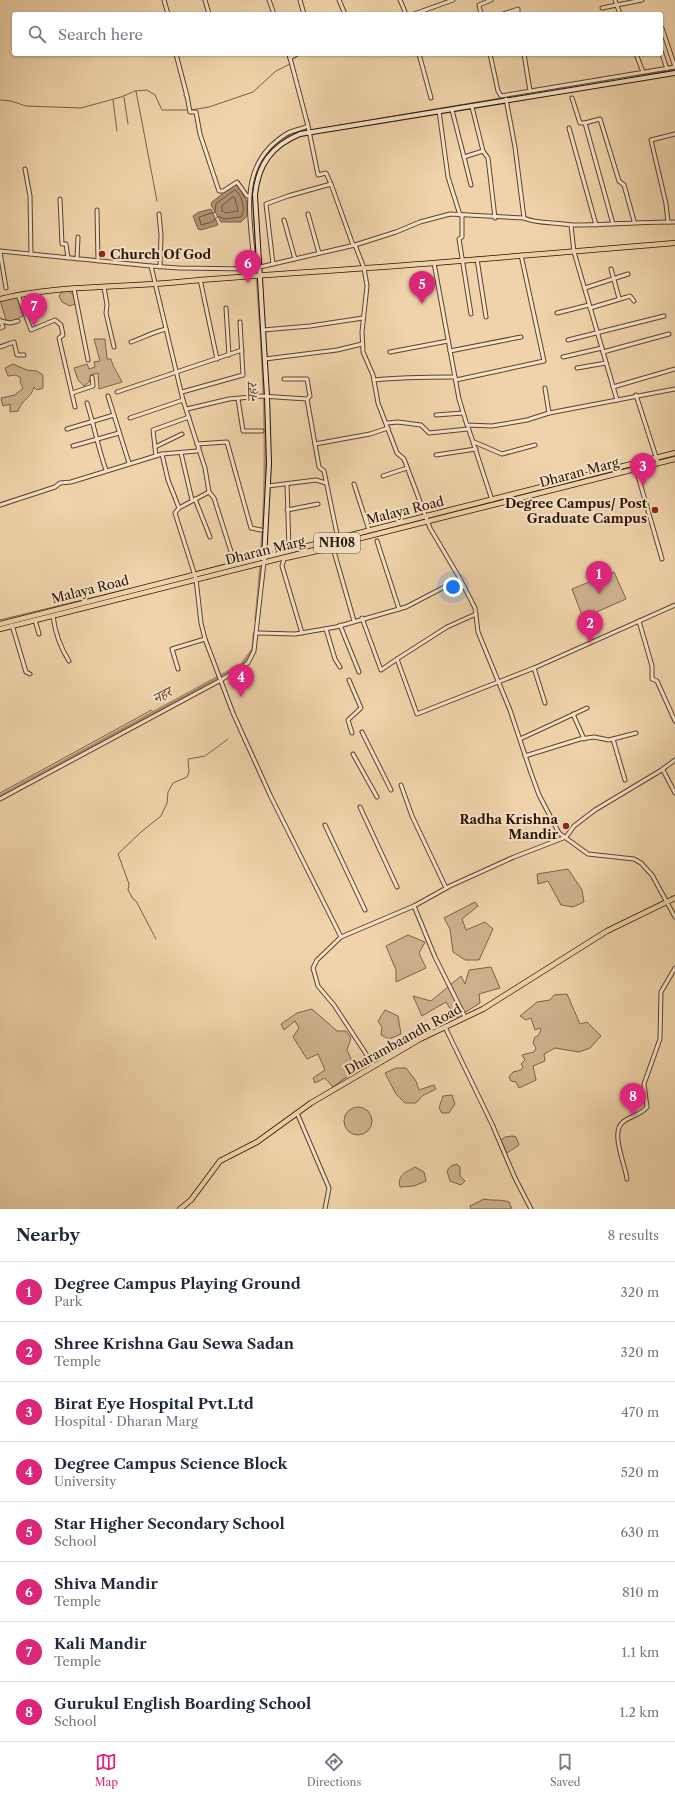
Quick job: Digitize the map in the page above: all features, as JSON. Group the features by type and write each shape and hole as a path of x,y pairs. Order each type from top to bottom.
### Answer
{"main road":[{"path":"0,299 18,295 74,289 156,284 260,274 434,263 675,243"},
{"name":"Malaya Road","path":"0,624 12,624 235,564 264,559 289,550 338,540 369,530 427,518 492,500 503,500 657,460 675,453"},
{"name":"Dharan Marg","path":"0,629 12,624 53,616 195,576 427,518 636,469 657,460 675,458"},
{"name":"Dharambaandh Road","path":"180,1209 191,1200 220,1161 257,1142 297,1113 374,1066 445,1027 483,1009 607,931 675,898"}],"street":[{"path":"164,0 167,12"},
{"path":"205,0 208,12"},
{"path":"269,0 273,12"},
{"path":"300,0 303,12"},
{"path":"339,0 344,12"},
{"path":"400,0 405,12"},
{"path":"420,12 454,0"},
{"path":"477,0 481,12"},
{"path":"479,5 491,0"},
{"path":"615,0 619,12"},
{"path":"602,8 642,0"},
{"path":"509,12 518,9 518,12"},
{"path":"0,799 248,663 254,651 258,633 268,486 267,396 260,267 255,208 257,177 269,155 277,146 300,134 472,107 530,91 675,67 663,34"},
{"path":"176,56 190,112 196,112 200,134 218,190 223,191 237,182 247,196 249,196"},
{"path":"290,56 310,133 318,175 326,173 364,268 367,286 363,318 362,344 374,380 378,403 397,453 404,459 427,518 460,579 476,614 478,632 500,682 539,795 559,834 566,837 588,854 634,859 641,863 652,875 675,917"},
{"path":"420,56 431,98"},
{"path":"490,56 498,91 501,96 506,98 675,73"},
{"path":"524,56 530,91"},
{"path":"637,56 644,72"},
{"path":"663,56 667,69"},
{"path":"506,98 515,147 524,218"},
{"path":"572,98 580,123 584,123"},
{"path":"472,107 483,151 488,158 495,218"},
{"path":"452,110 471,185"},
{"path":"439,111 448,177 461,215 462,237 459,239 471,314"},
{"path":"613,224 585,123 600,119 619,181 624,185 634,221"},
{"path":"6,288 0,252 160,267 251,268 254,263 249,196 254,171 268,149 290,132 308,126"},
{"path":"569,128 596,225"},
{"path":"668,222 666,204 650,140 675,134"},
{"path":"464,157 483,151"},
{"path":"25,169 30,196 31,254"},
{"path":"273,264 266,204 331,184"},
{"path":"60,199 62,244 66,244 68,258"},
{"path":"98,210 98,261"},
{"path":"159,214 161,235 160,267"},
{"path":"308,214 319,253"},
{"path":"260,267 354,245 396,232 420,222 450,214 495,218 524,218 531,221 571,225 613,224 634,221 675,222"},
{"path":"284,220 295,259"},
{"path":"571,225 574,252 617,400"},
{"path":"77,259 78,237"},
{"path":"374,380 399,376 411,378 455,379 544,361 521,255"},
{"path":"477,259 486,316"},
{"path":"434,263 455,379 463,413 474,442 492,500"},
{"path":"151,266 183,400 198,446 209,492 214,498 235,564"},
{"path":"610,269 619,298"},
{"path":"585,288 628,274"},
{"path":"200,279 217,359"},
{"path":"104,287 107,305 106,313 114,347"},
{"path":"74,289 88,360"},
{"path":"18,295 30,330 55,320 61,325 63,335 59,338 76,407"},
{"path":"557,313 630,296 634,301"},
{"path":"226,308 230,355"},
{"path":"568,340 664,316"},
{"path":"263,330 310,326 363,318"},
{"path":"0,320 10,323 18,321"},
{"path":"0,320 3,327 0,328"},
{"path":"182,392 244,375 240,322"},
{"path":"131,342 147,336 150,333 166,329"},
{"path":"603,352 669,334"},
{"path":"450,351 520,337"},
{"path":"390,352 448,341"},
{"path":"0,347 14,342 17,355 24,355"},
{"path":"265,359 288,358 338,350 362,344"},
{"path":"563,357 602,348"},
{"path":"117,392 242,350"},
{"path":"577,368 606,363"},
{"path":"613,387 675,369"},
{"path":"72,393 93,386 92,378"},
{"path":"284,379 307,379 310,396 307,399 319,467 324,471 338,540"},
{"path":"545,388 549,413"},
{"path":"387,424 398,422 421,425 429,433 468,427 492,426 527,420 549,413 636,395 675,389"},
{"path":"636,395 657,460"},
{"path":"108,396 118,432 129,463"},
{"path":"186,410 238,398 267,396 307,399"},
{"path":"238,398 243,431 262,431"},
{"path":"130,418 183,400"},
{"path":"87,403 106,470"},
{"path":"436,415 463,413"},
{"path":"67,429 114,415"},
{"path":"156,456 152,430 189,417"},
{"path":"315,444 370,434 388,428"},
{"path":"74,446 118,432"},
{"path":"155,447 182,434"},
{"path":"198,446 226,442 251,528 260,530"},
{"path":"474,442 502,454 535,445"},
{"path":"0,505 55,487 60,483 71,482 129,463 162,454 197,451 198,446"},
{"path":"436,455 476,449"},
{"path":"180,453 194,500 210,537"},
{"path":"162,454 168,480 179,508"},
{"path":"383,476 407,468"},
{"path":"636,469 662,559"},
{"path":"268,486 316,480 326,484"},
{"path":"287,484 289,550"},
{"path":"354,484 369,530"},
{"path":"209,492 179,508 175,513 195,576 201,623 205,639 233,714 268,791 341,937"},
{"path":"287,510 318,504"},
{"path":"377,541 399,609"},
{"path":"302,633 282,566 284,559 333,548 354,621"},
{"path":"258,633 302,633 326,629 406,607 460,579"},
{"path":"398,659 417,714 534,668 675,605"},
{"path":"362,618 380,670 447,628 476,614"},
{"path":"53,616 54,628 63,652 69,661"},
{"path":"35,620 39,634"},
{"path":"639,621 652,666 652,678 657,681 675,721"},
{"path":"12,624 26,672 30,674"},
{"path":"340,625 359,672"},
{"path":"326,629 340,667"},
{"path":"178,669 172,649 205,639"},
{"path":"534,668 545,703"},
{"path":"349,680 361,708 348,720 352,733"},
{"path":"520,738 587,708"},
{"path":"573,714 584,739"},
{"path":"362,732 391,790"},
{"path":"525,756 584,739 594,737 604,740 613,739 636,733"},
{"path":"613,739 625,780"},
{"path":"353,754 378,798"},
{"path":"374,1066 334,1005 318,986 314,974 314,964 341,937 414,906 446,888 514,857 566,837 574,826 594,810 663,770 675,760"},
{"path":"663,770 675,793"},
{"path":"401,785 412,816 446,888"},
{"path":"360,807 397,887"},
{"path":"325,825 365,910"},
{"path":"414,906 435,958 465,1017"},
{"path":"627,1179 618,1142 618,1130 624,1121 647,1107 644,1084 660,1039 661,992 675,968"},
{"path":"445,1027 492,1124 515,1178 531,1209"},
{"path":"297,1113 329,1188 325,1209"}],"shaded area":[{"path":"69,291 74,296 75,304 70,306 62,302 59,296 62,292"},
{"path":"17,297 23,316 10,322 6,320 0,300"},
{"path":"94,339 105,339 107,359 111,359 122,382 99,389 98,373 91,375 89,382 84,386 78,380 74,368 87,364 89,369 95,367 94,362 100,361"},
{"path":"13,364 27,370 37,371 43,375 43,388 37,390 34,387 18,411 10,412 10,404 3,406 1,398 15,395 23,388 20,382 21,378 16,375 8,376 5,368"},
{"path":"614,572 626,599 583,618 572,589"},
{"path":"568,869 582,890 584,902 573,907 561,905 548,881 538,884 537,874"},
{"path":"475,902 478,906 462,919 466,930 485,922 493,929 479,960 465,960 453,952 450,929 444,918"},
{"path":"408,935 425,942 419,953 426,968 396,982 396,970 386,946"},
{"path":"491,967 500,988 479,994 480,1003 456,1018 446,1002 422,1016 413,996 431,1001 461,976 465,984 469,970"},
{"path":"567,994 580,1024 587,1022 601,1036 590,1048 579,1052 555,1048 544,1054 545,1061 533,1066 536,1080 519,1088 516,1082 511,1081 509,1077 513,1072 521,1070 523,1067 521,1064 525,1060 522,1055 534,1052 536,1048 533,1043 535,1037 538,1036 541,1030 540,1028 535,1030 531,1018 526,1020 520,1016 537,1002 550,1000 554,995"},
{"path":"312,1009 337,1031 346,1031 351,1038 347,1050 355,1068 352,1073 333,1087 325,1078 315,1083 313,1078 325,1070 318,1054 307,1059 293,1037 299,1028 295,1021 284,1030 281,1024 297,1013"},
{"path":"385,1010 398,1016 401,1034 389,1039 381,1035 382,1027 378,1021"},
{"path":"396,1068 406,1068 416,1081 419,1090 434,1085 436,1089 422,1096 416,1103 405,1103 396,1094 385,1073"},
{"path":"452,1095 455,1104 449,1113 442,1113 439,1108 443,1096"},
{"path":"358,1107 368,1111 372,1121 368,1131 358,1135 348,1131 344,1121 348,1111"},
{"path":"505,1137 516,1137 519,1145 507,1153 501,1140"},
{"path":"457,1164 460,1167 460,1176 465,1181 461,1185 450,1181 447,1171 451,1166"},
{"path":"415,1167 424,1172 426,1181 414,1186 400,1187 399,1183 403,1174"},
{"path":"484,1199 509,1202 512,1209 471,1209 470,1206"}],"water":[{"path":"234,185 238,185 247,202 247,216 241,222 221,222 211,205 212,202"},
{"path":"211,209 218,225 201,230 198,229 193,216 199,212"}],"waterway":[{"path":"293,62 295,72"},
{"path":"191,110 209,107 253,92 276,71 290,64"},
{"path":"604,80 675,70"},
{"path":"0,100 11,101 26,106 81,108 121,97 135,91 147,90 155,95 162,110 189,110"},
{"path":"136,91 157,201"},
{"path":"504,97 518,95"},
{"path":"124,97 128,124"},
{"path":"309,123 311,130 501,98"},
{"path":"113,100 117,131"},
{"path":"306,114 309,121"},
{"path":"281,140 291,134 307,130"},
{"path":"270,149 275,144"},
{"path":"252,190 257,273"},
{"name":"नहर","path":"257,277 265,417 265,487 261,557"},
{"path":"236,561 262,554"},
{"path":"195,572 233,562"},
{"name":"नहर","path":"256,619 261,563"},
{"path":"170,579 192,573"},
{"path":"0,620 124,590"},
{"name":"नहर","path":"0,796 242,664 253,649 254,634"},
{"name":"नहर","path":"0,793 151,710 154,713"},
{"path":"156,939 136,901 133,899 128,890 129,884 118,854 141,832 161,816 167,803 168,792 173,783 187,777 189,772 188,759 205,756 228,739"}],"place":[{"name":"Church Of God","path":"102,254"},
{"name":"Shiva Mandir","path":"248,283"},
{"name":"Star Higher Secondary School","path":"422,304"},
{"name":"Kali Mandir","path":"34,326"},
{"name":"Birat Eye Hospital Pvt.Ltd","path":"643,486"},
{"name":"Degree Campus/ Post Graduate Campus","path":"655,510"},
{"name":"Degree Campus Playing Ground","path":"599,594"},
{"name":"Shree Krishna Gau Sewa Sadan","path":"590,643"},
{"name":"Degree Campus Science Block","path":"241,697"},
{"name":"Radha Krishna Mandir","path":"566,826"},
{"name":"Gurukul English Boarding School","path":"633,1116"}]}
